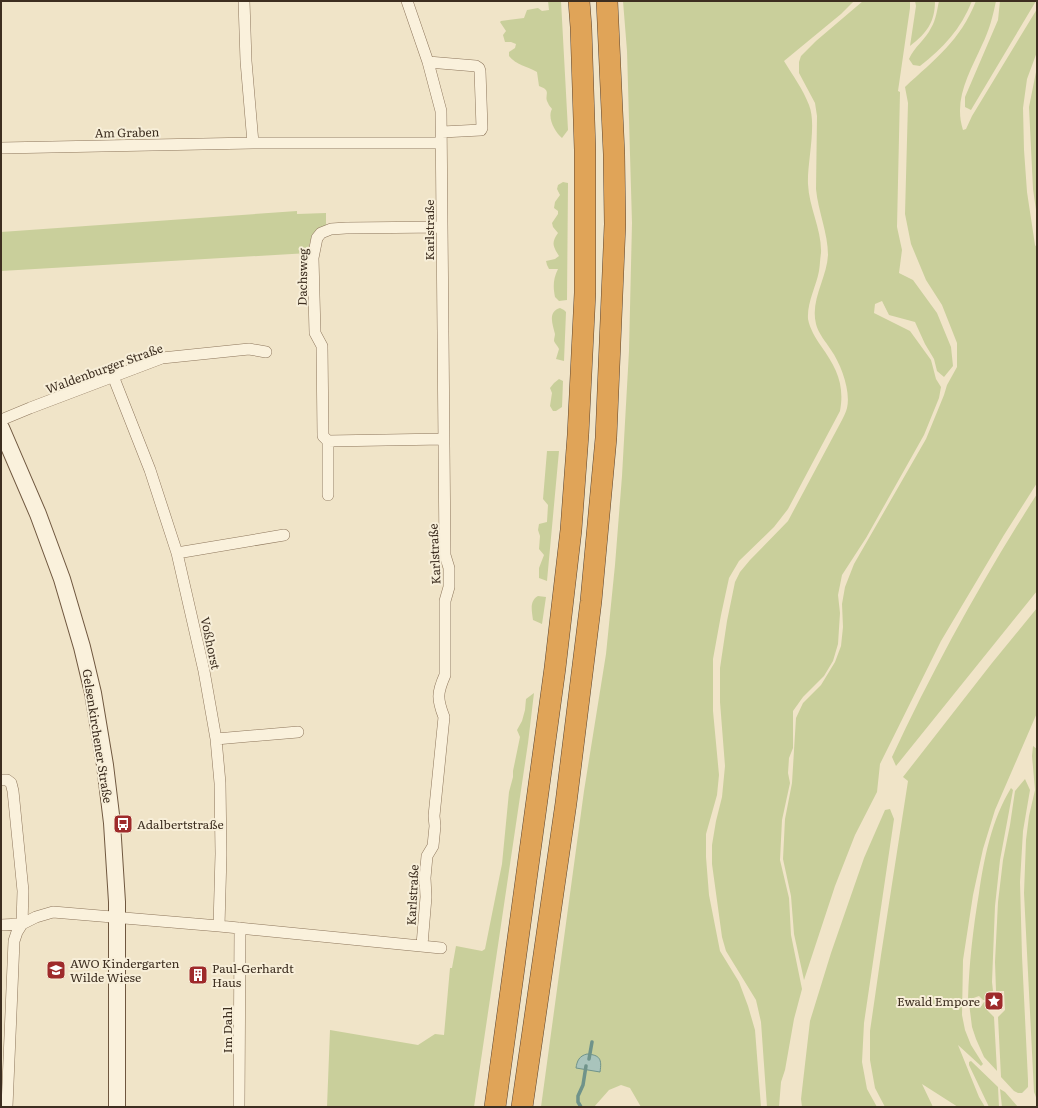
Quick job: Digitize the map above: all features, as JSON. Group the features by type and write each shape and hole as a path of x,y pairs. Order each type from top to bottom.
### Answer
{"highway":[{"path":"495,1107 555,668 571,523 578,436 585,293 586,150 579,1"},
{"path":"522,1107 566,803 591,601 606,438 615,224 614,154 607,1"}],"main road":[{"name":"Gelsenkirchener Straße","path":"1,428 38,514 62,579 82,647 93,693 105,765 112,830 117,918 117,1107"}],"street":[{"path":"244,1 246,61 253,143"},
{"name":"Karlstraße","path":"410,4 441,111 445,555 449,568 449,587 445,601 445,675 440,687 438,704 444,717 434,816 435,826 433,846 427,856 426,897 422,945"},
{"path":"428,62 476,66 480,71 482,130 442,137"},
{"name":"Am Graben","path":"1,148 253,143 442,137"},
{"name":"Dachsweg","path":"328,495 328,440 324,436 322,346 315,333 313,258 316,238 326,231 346,228 442,227"},
{"name":"Waldenburger Straße","path":"1,420 162,358 248,349 266,352"},
{"name":"Voßhorst","path":"113,376 150,470 177,553 196,630 216,739 220,783 221,854 219,926"},
{"path":"328,440 444,439"},
{"path":"177,553 284,535"},
{"path":"216,739 298,732"},
{"path":"1,780 7,780 11,783 13,791 22,891 22,924 14,941 4,1085 7,1107"},
{"path":"1,925 22,924 36,916 53,912 219,926 441,948"},
{"name":"Im Dahl","path":"239,1107 240,928"}],"green space":[{"path":"548,1 561,1 568,130 562,138 552,125 550,116 552,109 547,100 547,91 539,86 537,72 518,63 509,56 509,52 515,48 516,44 505,42 503,35 506,31 500,22 524,18 527,10 538,8 542,11 549,10"},
{"path":"623,1 854,1 841,14 784,61 804,93 811,113 812,133 808,184 820,236 821,253 818,277 810,301 808,319 813,333 831,361 838,376 841,392 840,411 788,509 774,527 739,561 729,578 713,659 713,711 719,775 717,795 706,834 709,895 720,951 739,982 755,1030 761,1107 641,1107 630,1088 621,1085 609,1090 594,1107 541,1107 584,791 606,654 622,476 629,351 632,223 627,51"},
{"path":"863,1 910,1 898,91 900,92 897,227 902,250 899,273 913,280 937,313 951,347 953,366 944,377 937,371 934,359 915,322 889,315 882,301 875,304 874,313 910,331 931,360 936,379 941,387 939,398 924,435 866,538 842,575 838,595 840,613 838,644 833,661 824,676 803,697 793,711 793,748 789,758 788,773 790,783 782,820 780,860 789,898 791,935 802,989 794,1019 785,1070 781,1082 779,1107 767,1107 761,1022 756,1000 726,951 722,937 712,864 712,845 722,797 725,766 720,702 720,668 735,582 740,572 750,560 788,521 847,408 848,394 842,370 835,356 818,331 816,324 815,306 827,264 828,247 816,189 817,116 815,103 799,73 799,62 801,56 816,41"},
{"path":"915,1 935,1 935,8 932,21 929,26 925,32 910,46 916,6"},
{"path":"939,1 972,1 957,29 944,45 920,66 913,65 909,59 933,25"},
{"path":"976,1 996,1 989,29 968,76 961,97 960,119 963,130 966,129 972,116 1037,9 1037,52 1027,79 1023,108 1027,192 1035,245 1037,248 1037,483 1004,535 941,641 880,764 877,792 855,835 835,886 804,980 794,934 791,896 783,859 785,819 792,783 796,718 803,703 821,685 835,662 841,646 843,627 842,604 845,587 854,564 926,439 947,385 957,367 957,343 942,305 926,280 911,244 905,214 908,103 905,87 946,48 970,15"},
{"path":"1000,1 1036,1 971,110 965,107 965,97 998,20"},
{"path":"1037,67 1037,217 1033,189 1029,107"},
{"path":"563,182 568,183 567,300 559,301 555,297 554,286 554,280 558,269 549,269 546,261 555,259 559,256 555,250 554,244 554,239 558,233 553,227 552,223 558,214 558,211 554,208 555,202 560,195 557,189 558,185"},
{"path":"297,211 297,214 326,213 326,226 313,236 310,243 309,253 1,271 1,232"},
{"path":"560,308 566,312 564,361 556,359 559,349 554,341 555,334 552,323 553,312"},
{"path":"559,379 563,381 562,407 556,411 553,411 550,406 552,393 550,388"},
{"path":"547,451 559,451 547,581 539,578 539,568 544,555 539,549 540,536 538,530 539,524 547,522 548,505 543,499"},
{"path":"1037,494 1037,591 896,766 892,757 942,656 978,590"},
{"path":"538,596 546,597 542,624 533,620 532,603"},
{"path":"1037,608 1037,713 995,810 983,849 973,895 963,960 962,1015 965,1030 971,1045 983,1064 981,1066 958,1045 979,1097 985,1107 958,1107 922,1084 933,1107 885,1107 875,1088 870,1060 870,1031 908,781 903,777"},
{"path":"534,693 528,743 474,1107 327,1107 330,1030 418,1045 435,1034 444,1035 450,968 452,968 456,946 482,951 485,949 502,864 509,792 520,737 517,730 522,721 526,699"},
{"path":"1033,746 1037,749 1037,1100 1034,1092 1024,893 1026,840 1029,816 1035,790 1032,756"},
{"path":"1025,779 1030,790 1023,831 1020,882 1028,1087 1022,1093 1018,1093 1014,1091 1001,1077 998,1017 1005,1010 1004,991 996,991 995,962 998,902 1003,860 1015,791"},
{"path":"1011,788 1013,790 1000,860 995,906 992,982 993,991 986,992 986,1000 983,1000 979,996 968,1000 973,933 983,866 994,826 1004,800"},
{"path":"890,809 894,819 864,1023 862,1062 867,1089 877,1107 802,1107 801,1099 810,1021 831,953 864,858 885,810"},
{"path":"984,1002 986,1002 987,1010 994,1017 997,1071 984,1057 972,1027 969,1003 980,1008"},
{"path":"971,1061 998,1087 999,1107 989,1107 969,1065 969,1062"},
{"path":"1000,1089 1005,1092 1018,1107 1002,1107"}],"water":[{"path":"587,1054 595,1055 599,1058 601,1064 600,1072 576,1068 579,1059"}],"waterway":[{"path":"589,1059 592,1042"},
{"path":"581,1107 578,1102 578,1096 583,1085 586,1066"}],"place":[{"name":"Adalbertstraße","path":"123,824"},
{"name":"AWO Kindergarten Wilde Wiese","path":"56,970"},
{"name":"Paul-Gerhardt Haus","path":"198,975"},
{"name":"Ewald Empore","path":"994,1001"}]}
